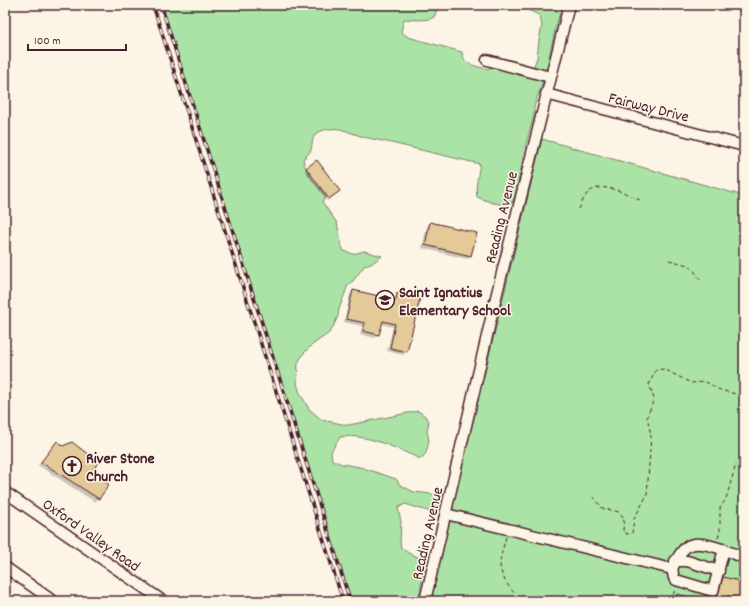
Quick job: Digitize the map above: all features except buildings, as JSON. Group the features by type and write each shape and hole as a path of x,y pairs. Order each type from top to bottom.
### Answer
{"street":[{"name":"Reading Avenue","path":"425,601 497,293 569,5"},
{"path":"488,60 550,77"},
{"name":"Fairway Drive","path":"546,94 744,146"},
{"name":"Oxford Valley Road","path":"5,492 163,601"},
{"path":"446,514 674,565 687,561 719,571"},
{"path":"720,548 719,571 713,591 676,580 674,578 674,565 680,553 693,543 700,543 720,548 744,558"},
{"path":"5,567 53,601"}],"path":[{"path":"579,210 586,195 600,188 608,188 640,200"},
{"path":"669,260 688,265 693,269 701,281"},
{"path":"593,496 602,508 619,512 624,518 623,531 627,534 632,533 634,519 647,495 651,435 647,417 654,399 649,384 656,370 664,369 691,383 706,382 720,390 740,395 744,399"},
{"path":"720,548 720,508 726,499 736,464"},
{"path":"509,528 500,565 506,583 524,601"},
{"path":"672,601 676,580"},
{"path":"742,601 744,597"}],"green space":[{"path":"162,5 439,5 434,17 430,19 404,19 401,32 408,37 462,52 465,60 471,65 488,69 493,66 533,68 537,58 542,26 540,16 525,9 513,8 506,5 548,5 560,13 545,76 534,107 534,115 525,148 516,194 512,203 508,205 493,203 477,197 476,193 480,164 364,137 340,129 327,129 316,133 313,137 311,150 303,159 309,174 326,197 322,202 337,223 344,251 353,254 364,251 382,256 371,264 364,266 353,281 348,285 333,327 329,333 312,345 303,354 298,363 297,384 309,409 322,420 349,425 418,411 429,421 427,431 429,441 426,453 421,459 382,443 361,437 350,436 340,437 331,452 332,460 342,464 360,467 396,479 400,485 414,492 440,495 441,501 438,510 431,512 405,504 398,508 401,522 401,548 410,554 426,560 418,601 352,601"},
{"path":"542,139 744,196 744,601 429,601"}],"railway":[{"path":"153,5 343,601"},
{"path":"161,5 350,601"}],"place":[{"name":"Saint Ignatius Elementary School","path":"385,300"},
{"name":"River Stone Church","path":"72,466"}]}
